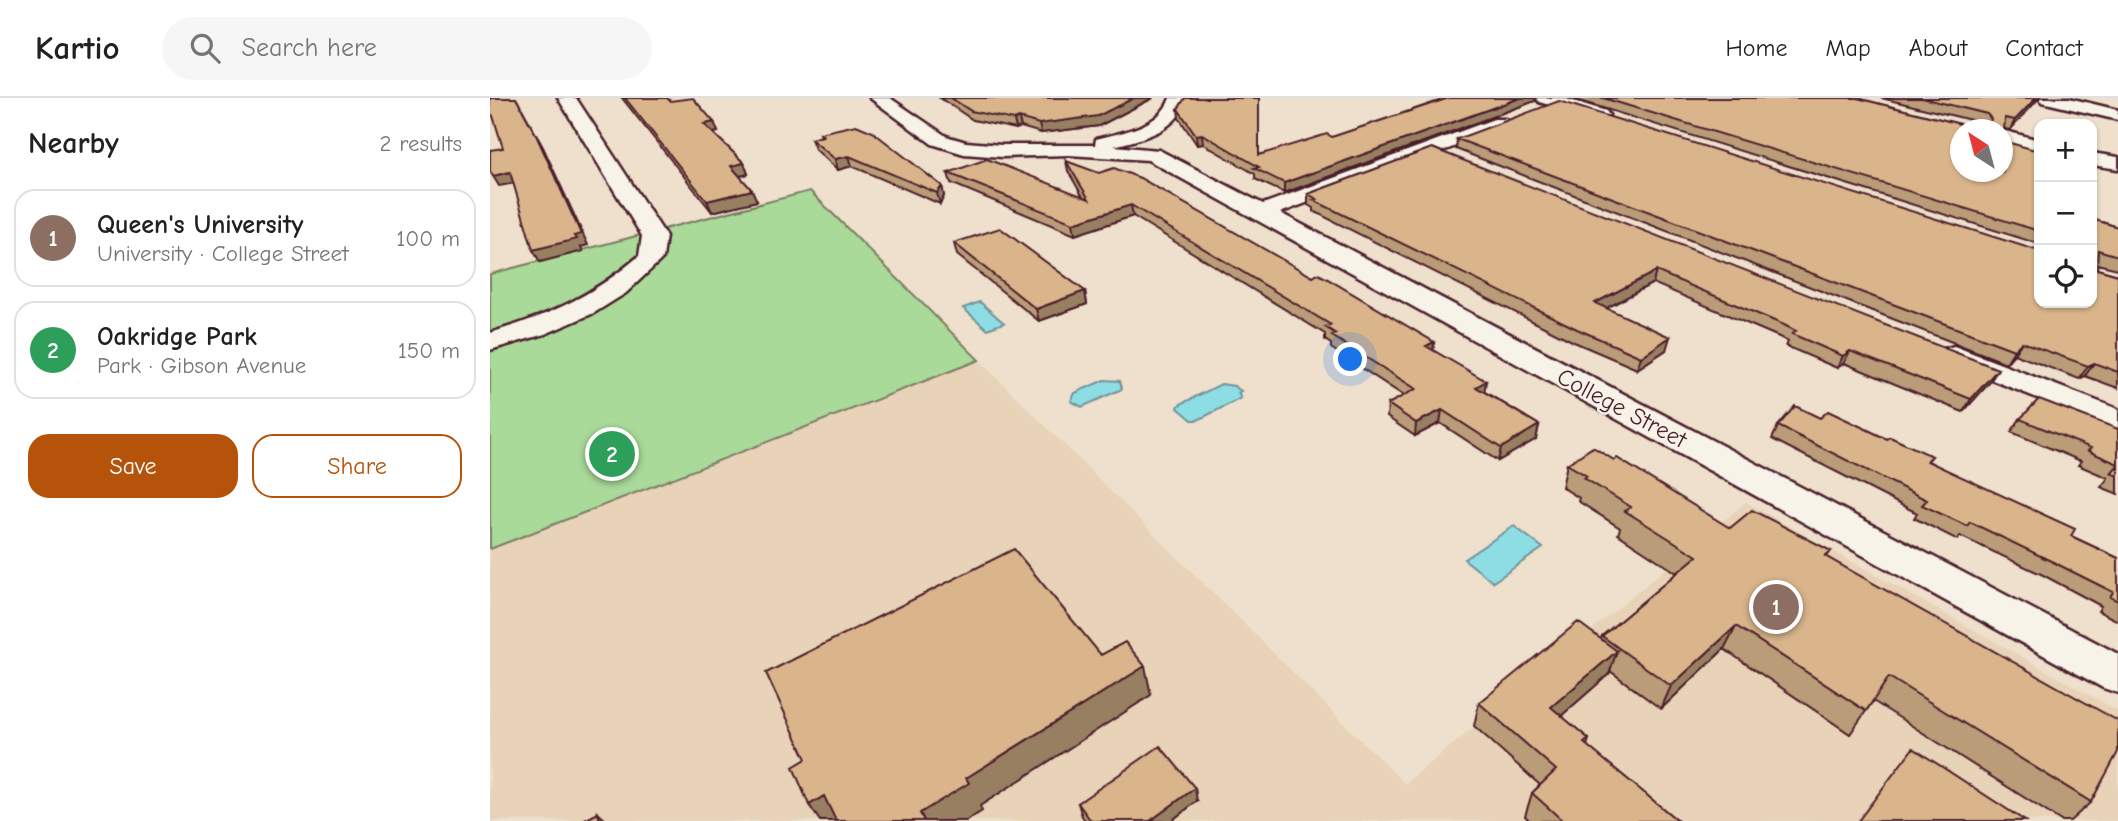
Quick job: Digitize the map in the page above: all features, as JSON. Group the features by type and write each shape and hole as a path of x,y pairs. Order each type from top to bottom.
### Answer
{"street":[{"path":"490,342 535,328 585,307 617,288 651,258 654,236 568,98"},
{"path":"879,98 939,140 964,148 1002,151 1069,149 1154,140 1178,107 1179,98"},
{"path":"2048,98 2118,115"},
{"path":"1260,213 1544,105 1622,122"},
{"path":"1069,149 1123,138 1154,140"},
{"path":"2013,139 2034,145"},
{"name":"College Street","path":"1154,140 1260,213 2118,675"},
{"path":"1432,149 1464,161"},
{"path":"2097,160 2118,163"},
{"path":"1926,344 2118,420"}],"shaded area":[{"path":"979,360 1405,784 1746,502 2118,711 2118,821 490,821 490,549"}],"green space":[{"path":"810,191 979,360 490,549 490,274"}],"water":[{"path":"980,302 1004,323 987,329 963,308"},
{"path":"1104,380 1120,381 1122,389 1082,407 1071,401 1075,393"},
{"path":"1221,384 1234,386 1241,391 1238,393 1241,398 1198,420 1192,420 1178,408 1179,405"},
{"path":"1514,526 1543,548 1493,582 1464,559"}],"building":[{"path":"490,98 516,98 537,137 581,234 574,236 577,239 533,250 510,172 493,176 490,171 490,150 503,148 490,113"},
{"path":"625,98 667,98 670,101 693,98 714,122 704,124 744,163 731,166 752,190 707,201"},
{"path":"951,98 1134,98 1098,116 1039,124 1019,118 1014,120 971,111"},
{"path":"1185,98 1259,98 1259,155 1327,134 1332,137 1449,98 1520,98 1284,183 1254,168 1259,167 1202,134 1196,135 1178,109"},
{"path":"1603,98 1857,98 1950,121 1950,182 2013,182 2013,144 2034,150 2034,229"},
{"path":"1922,98 2036,98 2015,120 1991,119 1987,114"},
{"path":"1559,101 2034,249 2034,308 2097,308 2097,269 2118,275 2118,372 2094,363 2088,366 2022,342 2014,350 1457,139"},
{"path":"856,125 873,132 942,186 937,193 849,156 835,159 811,139 823,136 820,133"},
{"path":"1432,148 1998,369 1971,399 1850,351 1843,356 1792,334 1796,331 1784,325 1656,271 1595,303 1670,337 1641,357 1577,329 1313,200 1317,199 1308,194"},
{"path":"987,159 1089,199 1066,161 1099,173 1114,168 1140,178 1313,277 1318,274 1326,278 1434,342 1426,346 1486,381 1476,387 1539,425 1501,448 1442,410 1416,423 1388,404 1416,389 1332,336 1336,334 1325,327 1331,325 1131,205 1073,223 948,173"},
{"path":"2097,221 2118,227 2118,256 2098,250 2097,269"},
{"path":"1000,228 1085,291 1036,309 954,243"},
{"path":"2039,399 2118,429 2118,464 2088,451 2091,448 2020,419"},
{"path":"1795,406 1820,418 1828,411 1887,439 1890,437 1932,456 1927,461 2075,529 2071,536 2118,558 2118,601 2110,597 2113,592 1970,522 1967,526 1922,505 1927,500 1778,426"},
{"path":"1593,447 1614,460 1617,458 1730,528 1752,510 1831,551 1825,556 2118,721 2118,752 2091,802 1889,677 1866,711 1736,626 1671,686 1602,636 1697,556 1625,511 1631,507 1584,478 1587,476 1567,464"},
{"path":"2118,465 2118,476 2111,473"},
{"path":"1014,549 1101,655 1125,642 1145,666 966,778 969,783 920,813 924,821 836,821 824,796 809,805 793,767 806,759 766,673"},
{"path":"1578,622 1617,651 1551,707 1589,739 1584,743 1678,821 1563,821 1532,793 1556,770 1479,703"},
{"path":"1160,746 1195,788 1150,821 1091,821 1078,803"},
{"path":"1913,748 2025,821 1858,821"},
{"path":"598,813 600,821 583,821"}],"place":[{"name":"Oakridge Park","path":"612,454"},
{"name":"Queen's University","path":"1776,607"}]}
